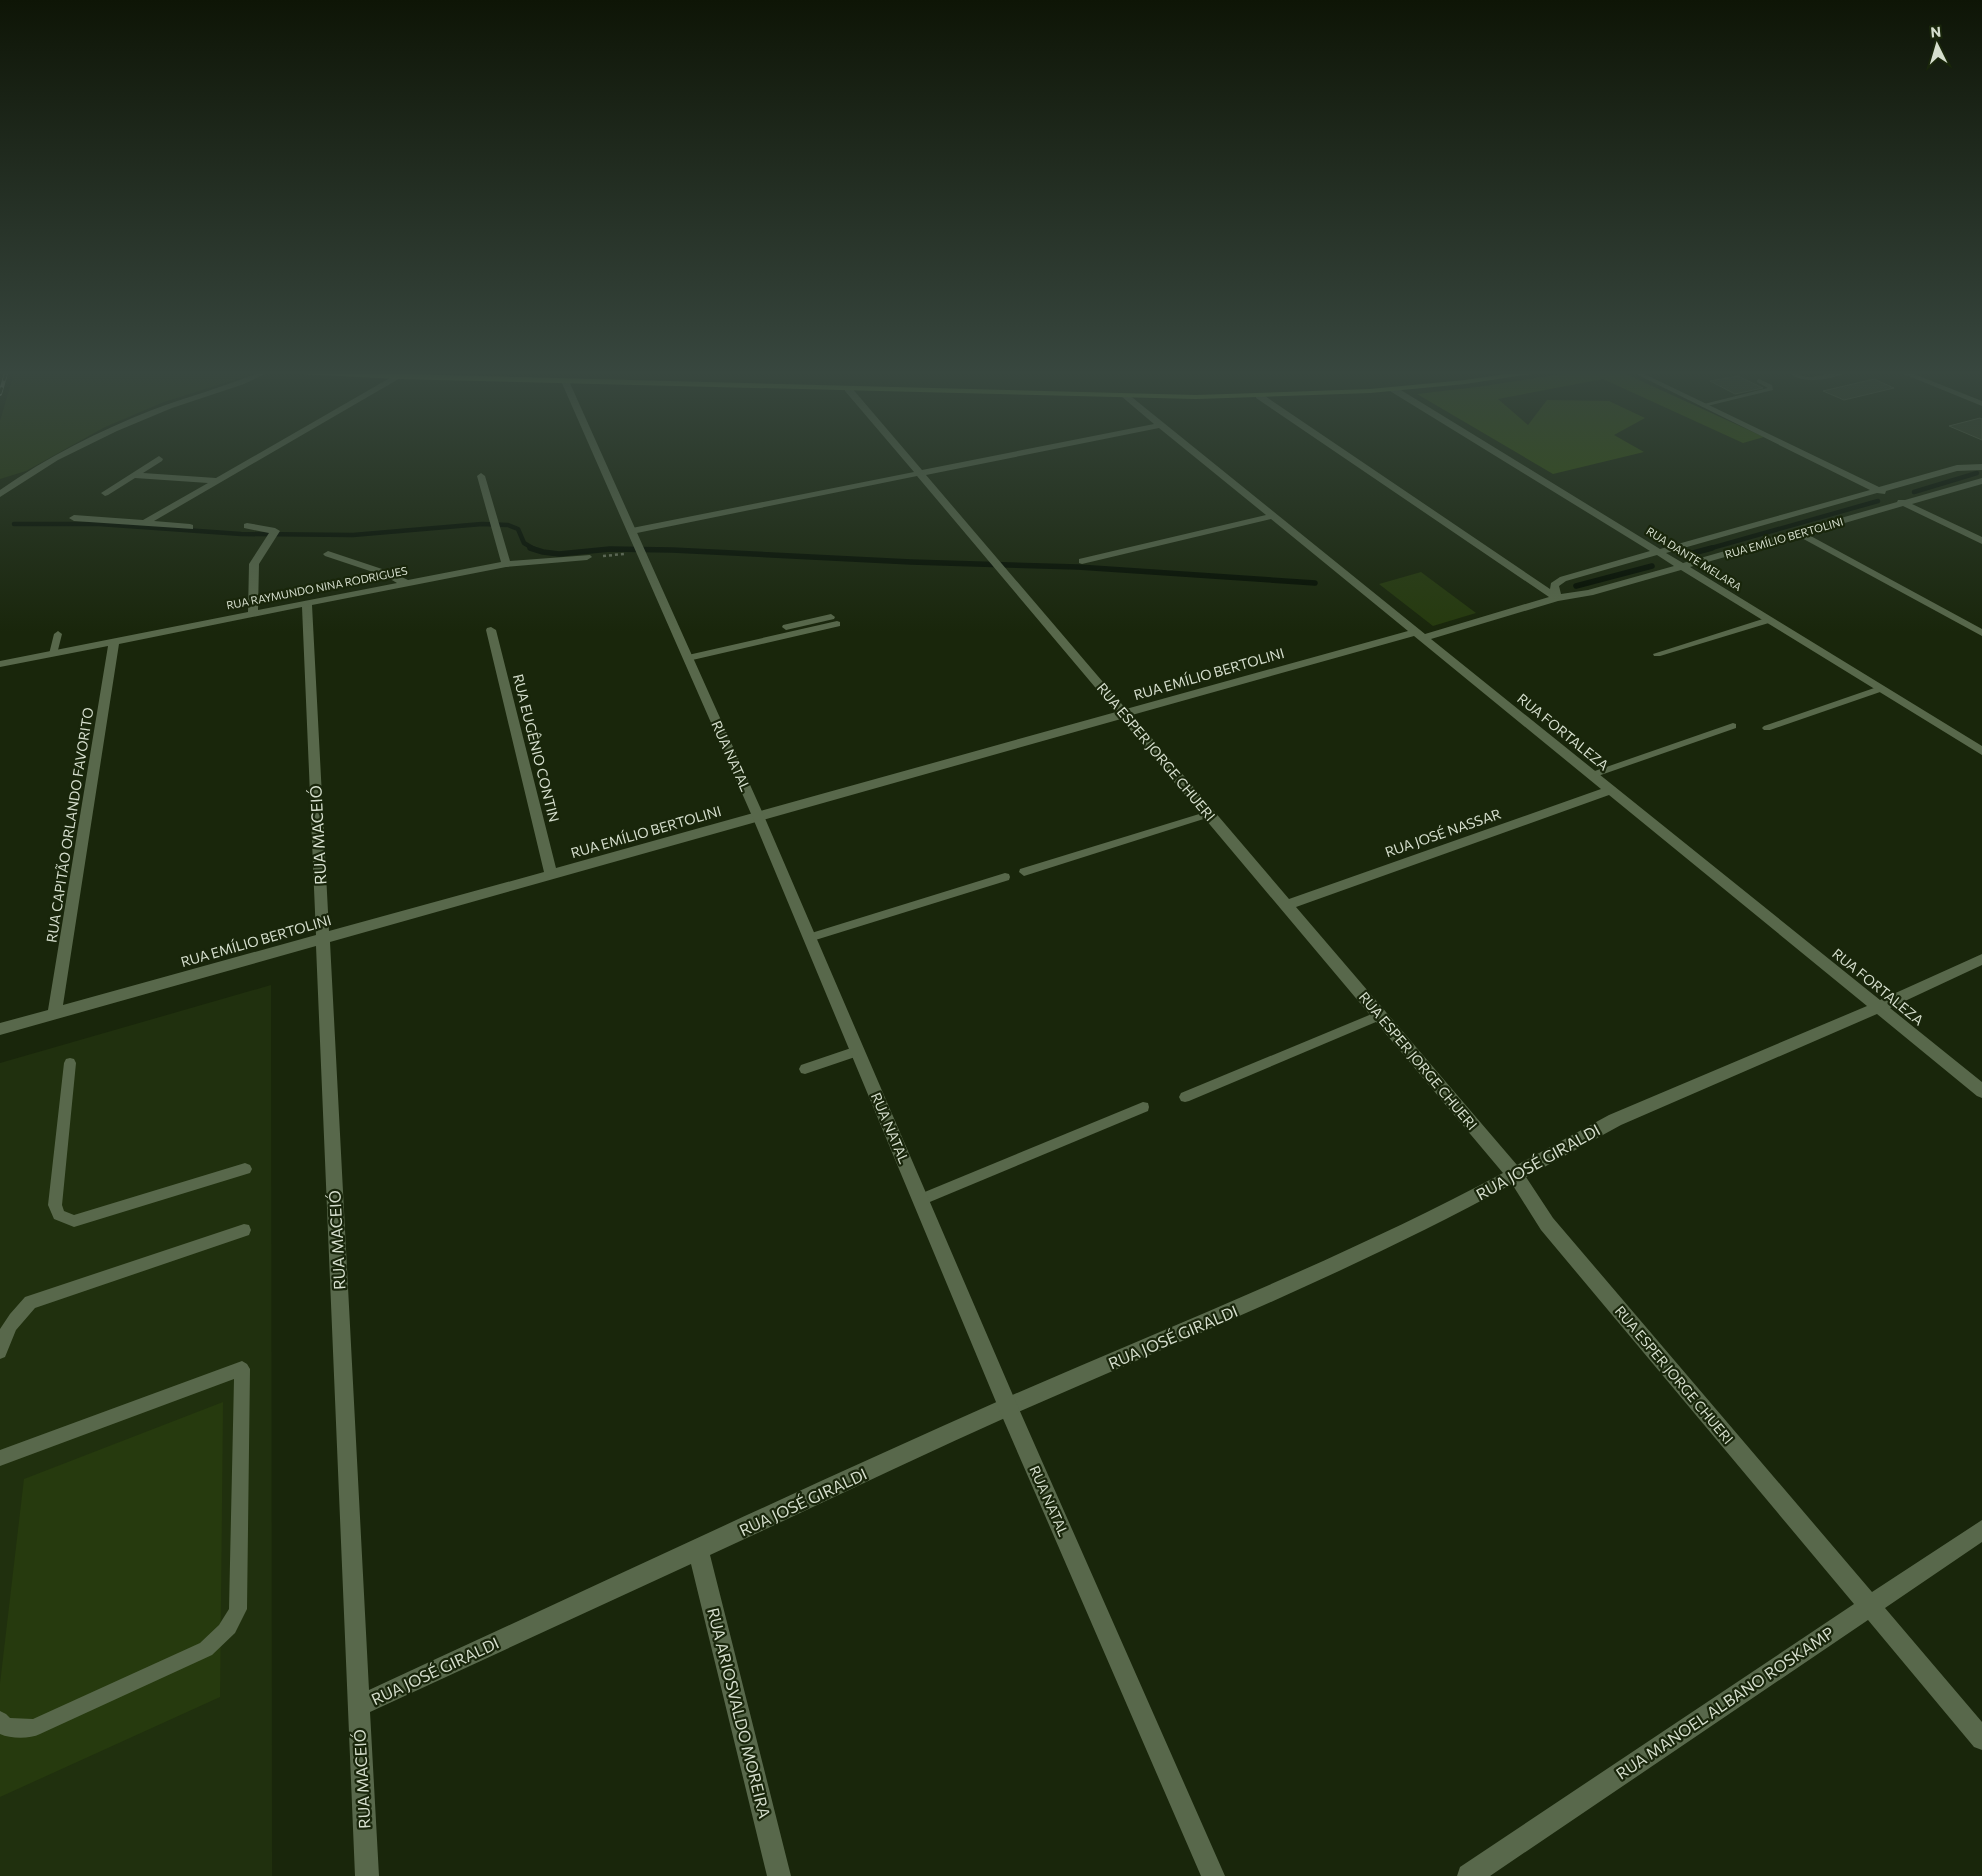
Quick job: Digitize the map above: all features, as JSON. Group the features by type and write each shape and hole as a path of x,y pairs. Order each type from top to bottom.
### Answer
{"street":[{"path":"0,494 61,458"},
{"path":"146,522 259,458"},
{"name":"RUA NATAL","path":"599,458 758,816 1008,1407 1213,1876"},
{"name":"RUA ESPER JORGE CHUERI","path":"907,458 1515,1175 1547,1224 1982,1739"},
{"path":"636,541 920,473 998,458"},
{"name":"RUA FORTALEZA","path":"1201,458 1982,1091"},
{"path":"1350,458 1557,598"},
{"name":"RUA DANTE MELARA","path":"1505,458 1982,751"},
{"path":"1811,458 1882,492"},
{"path":"105,493 159,459"},
{"name":"RUA EMÍLIO BERTOLINI","path":"1557,598 1554,584 1563,579 1882,492 1957,468 1982,467"},
{"path":"133,475 218,481"},
{"path":"481,476 506,564"},
{"name":"RUA EMÍLIO BERTOLINI","path":"0,1029 1124,714 1557,598 1585,594 1799,533 1900,501 1982,481"},
{"path":"1900,501 1982,541"},
{"path":"1082,561 1273,516"},
{"path":"74,518 146,522 190,527"},
{"path":"248,526 275,531 254,564 252,614"},
{"path":"1799,533 1982,633"},
{"path":"328,554 388,574 406,583"},
{"name":"RUA RAYMUNDO NINA RODRIGUES","path":"0,664 506,564 587,557"},
{"name":"RUA MACEIÓ","path":"307,603 367,1876"},
{"name":"RUA EUGÊNIO CONTIN","path":"491,630 551,874"},
{"name":"RUA CAPITÃO ORLANDO FAVORITO","path":"55,1013 114,642"},
{"name":"RUA JOSÉ NASSAR","path":"1286,905 1611,790"},
{"name":"RUA JOSÉ GIRALDI","path":"359,1706 1008,1407 1272,1294 1440,1214 1615,1120 1879,1007 1982,959"},
{"name":"RUA MANOEL ALBANO ROSKAMP","path":"1469,1876 1982,1530"},
{"name":"RUA ARIOSVALDO MOREIRA","path":"698,1550 779,1876"}],"lane":[{"path":"1657,654 1769,620"},
{"path":"686,654 834,621"},
{"path":"54,654 58,634"},
{"path":"1767,728 1880,688"},
{"path":"1592,775 1733,726"},
{"path":"1024,872 1209,814"},
{"path":"810,938 1005,877"},
{"path":"1185,1097 1379,1016"},
{"path":"805,1069 857,1051"},
{"path":"70,1064 55,1205 59,1215 74,1221 245,1169"},
{"path":"920,1200 1143,1107"},
{"path":"0,1352 2,1341 14,1317 30,1302 244,1230"},
{"path":"0,1458 242,1369 238,1610 232,1624 223,1637 206,1649 34,1728 5,1727 0,1720"}],"path":[{"path":"587,557 636,541"}],"shaded area":[{"path":"0,458 50,458 26,471 0,479"},
{"path":"1421,572 1476,613 1433,626 1379,584"},
{"path":"271,985 272,1876 0,1876 0,1063"},
{"path":"223,1402 220,1697 0,1797 0,1684 24,1479"}],"green space":[{"path":"1525,458 1621,458 1553,474"}],"waterway":[{"path":"1914,492 1977,473"},
{"path":"1708,549 1878,501"},
{"path":"14,524 99,524 241,534 353,535 482,524 508,525 518,529 524,543 534,549"},
{"path":"530,548 559,554 610,549 672,550 911,562 1078,567 1315,583"},
{"path":"1693,553 1712,548"},
{"path":"1576,586 1652,566"}]}
